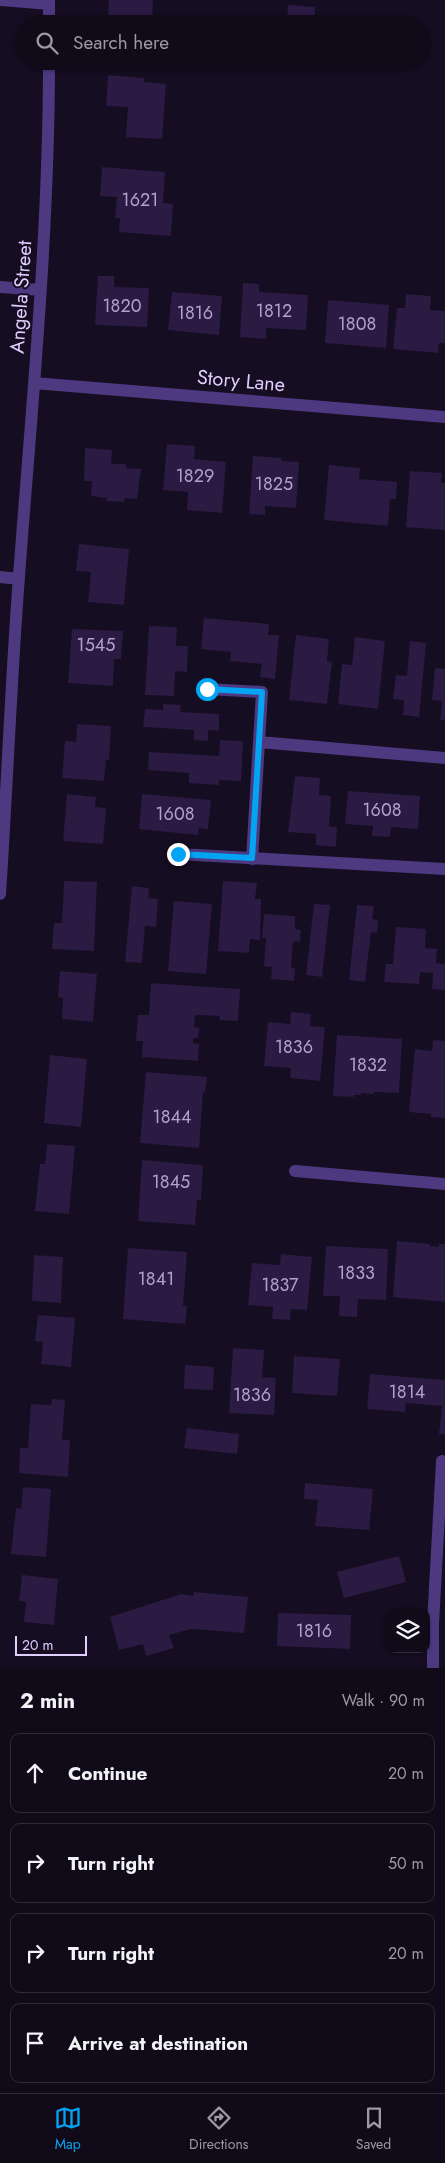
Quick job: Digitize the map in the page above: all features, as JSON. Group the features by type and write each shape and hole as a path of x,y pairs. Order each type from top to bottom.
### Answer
{"street":[{"path":"2,0 49,2 49,15"},
{"name":"Angela Street","path":"0,894 19,579 42,290 49,135 49,70"},
{"path":"0,287 42,290"},
{"name":"Story Lane","path":"34,383 445,417"},
{"path":"0,578 19,579"},
{"path":"207,689 262,692 252,858"},
{"path":"259,742 445,758"},
{"path":"178,854 445,869"},
{"path":"295,1171 445,1184"},
{"path":"433,1668 433,1624 442,1461"}],"building":[{"path":"109,0 153,0 152,15 108,15"},
{"path":"288,5 315,7 315,15 287,15"},
{"path":"108,75 144,78 144,82 166,84 162,139 126,137 128,107 106,106"},
{"path":"102,167 165,172 163,203 173,204 171,236 119,232 120,218 115,218 117,197 100,196"},
{"path":"98,276 114,276 114,287 149,288 147,327 95,325"},
{"path":"243,283 259,284 259,292 308,295 306,330 266,328 266,339 240,337"},
{"path":"172,292 222,296 219,335 168,330"},
{"path":"406,294 431,296 430,310 445,311 445,343 439,343 438,353 393,349 397,308 405,308"},
{"path":"328,300 389,305 386,348 325,343"},
{"path":"167,444 195,446 194,459 226,462 222,513 187,510 188,492 163,490"},
{"path":"85,448 112,450 111,464 126,464 126,468 141,469 137,499 125,498 124,502 106,501 107,498 91,496 92,481 84,481"},
{"path":"253,456 282,458 281,461 299,462 296,508 265,506 265,515 249,514"},
{"path":"329,465 360,468 359,479 397,482 396,499 390,499 388,526 324,520"},
{"path":"410,471 442,473 441,483 445,483 445,530 406,527"},
{"path":"79,544 129,549 124,605 88,602 91,572 76,571"},
{"path":"204,618 269,624 268,635 279,635 275,679 260,677 262,664 230,661 231,652 201,649"},
{"path":"149,626 177,627 176,646 188,646 187,672 175,671 174,696 145,695"},
{"path":"72,629 123,631 121,659 114,659 113,686 68,683"},
{"path":"296,635 329,639 327,661 332,662 327,704 289,700"},
{"path":"355,637 385,641 378,709 338,704 342,664 352,665"},
{"path":"410,641 426,643 419,717 403,715 404,700 393,699 396,675 407,676"},
{"path":"435,668 445,669 445,720 440,720 442,701 432,700"},
{"path":"163,704 181,705 180,712 219,714 219,731 208,730 208,741 194,740 194,730 143,727 145,709 163,710"},
{"path":"77,724 111,726 109,760 106,760 104,781 62,778 65,741 76,742"},
{"path":"220,740 243,741 241,781 219,780 219,785 189,783 189,773 148,770 149,752 219,756"},
{"path":"295,776 320,778 319,795 331,796 329,826 337,827 336,847 316,845 316,834 288,832"},
{"path":"348,791 420,796 418,829 391,827 390,837 372,836 373,826 345,824"},
{"path":"67,794 96,797 95,807 106,808 103,844 63,841"},
{"path":"142,794 211,800 208,829 199,828 198,835 139,829"},
{"path":"64,881 97,882 94,951 52,949 54,923 62,923"},
{"path":"223,881 257,883 255,899 261,899 260,940 250,939 249,953 218,951"},
{"path":"132,886 149,888 148,898 158,899 156,927 145,926 142,963 125,962"},
{"path":"174,901 212,904 206,974 168,971"},
{"path":"314,904 330,905 322,977 306,975"},
{"path":"357,905 374,906 372,919 378,920 377,933 371,932 365,982 349,980"},
{"path":"264,914 295,916 295,929 301,930 300,942 293,941 291,968 295,968 294,981 271,979 272,967 264,966 266,938 262,938"},
{"path":"396,927 426,929 425,948 437,949 436,963 445,964 445,990 432,989 433,973 420,972 419,984 384,982 386,964 393,964"},
{"path":"60,971 97,974 93,1022 62,1019 63,998 58,997"},
{"path":"151,983 240,989 238,1021 219,1020 220,1016 195,1015 194,1027 199,1028 198,1038 193,1038 193,1043 199,1044 198,1061 142,1057 143,1041 136,1041 138,1015 149,1015"},
{"path":"291,1012 311,1014 310,1026 325,1027 320,1081 290,1078 291,1068 264,1066 268,1022 290,1024"},
{"path":"337,1035 402,1039 399,1093 374,1092 374,1094 361,1093 361,1095 354,1095 354,1097 333,1096"},
{"path":"433,1040 445,1041 445,1118 431,1117 431,1114 409,1112 415,1049 432,1051"},
{"path":"50,1055 87,1059 81,1127 44,1123"},
{"path":"146,1072 207,1077 205,1092 203,1092 199,1148 140,1143"},
{"path":"47,1144 75,1146 69,1214 35,1211 40,1164 45,1164"},
{"path":"142,1160 203,1165 201,1200 197,1200 195,1225 138,1221"},
{"path":"397,1241 430,1244 430,1246 439,1247 439,1244 445,1244 445,1302 393,1297"},
{"path":"326,1246 388,1249 386,1300 358,1299 357,1317 339,1316 340,1296 323,1296"},
{"path":"128,1248 187,1252 183,1306 187,1306 185,1324 123,1319"},
{"path":"281,1254 312,1257 307,1310 291,1309 290,1320 272,1319 273,1307 248,1305 252,1263 280,1265"},
{"path":"34,1255 63,1257 61,1303 32,1301"},
{"path":"38,1315 75,1318 71,1367 41,1364 43,1342 35,1341"},
{"path":"233,1348 264,1350 262,1377 276,1378 274,1415 229,1413"},
{"path":"294,1356 340,1359 337,1396 292,1393"},
{"path":"185,1365 214,1367 213,1390 184,1389"},
{"path":"370,1374 445,1380 445,1434 439,1434 442,1406 406,1403 405,1412 367,1409"},
{"path":"52,1399 65,1400 62,1440 70,1440 68,1477 19,1473 20,1448 28,1448 31,1404 51,1405"},
{"path":"187,1428 239,1434 237,1454 184,1448"},
{"path":"305,1483 373,1489 369,1530 315,1526 318,1500 304,1499"},
{"path":"23,1487 51,1489 46,1557 11,1554 16,1508 21,1509"},
{"path":"399,1556 406,1582 344,1598 337,1572"},
{"path":"22,1575 58,1579 54,1625 24,1622 26,1602 19,1601"},
{"path":"194,1592 248,1597 244,1633 191,1629 169,1635 174,1648 146,1656 143,1644 119,1650 110,1617 181,1594 193,1596"},
{"path":"278,1613 351,1615 350,1649 277,1646"}],"route":[{"path":"178,854 252,858 262,692 207,689"}]}
